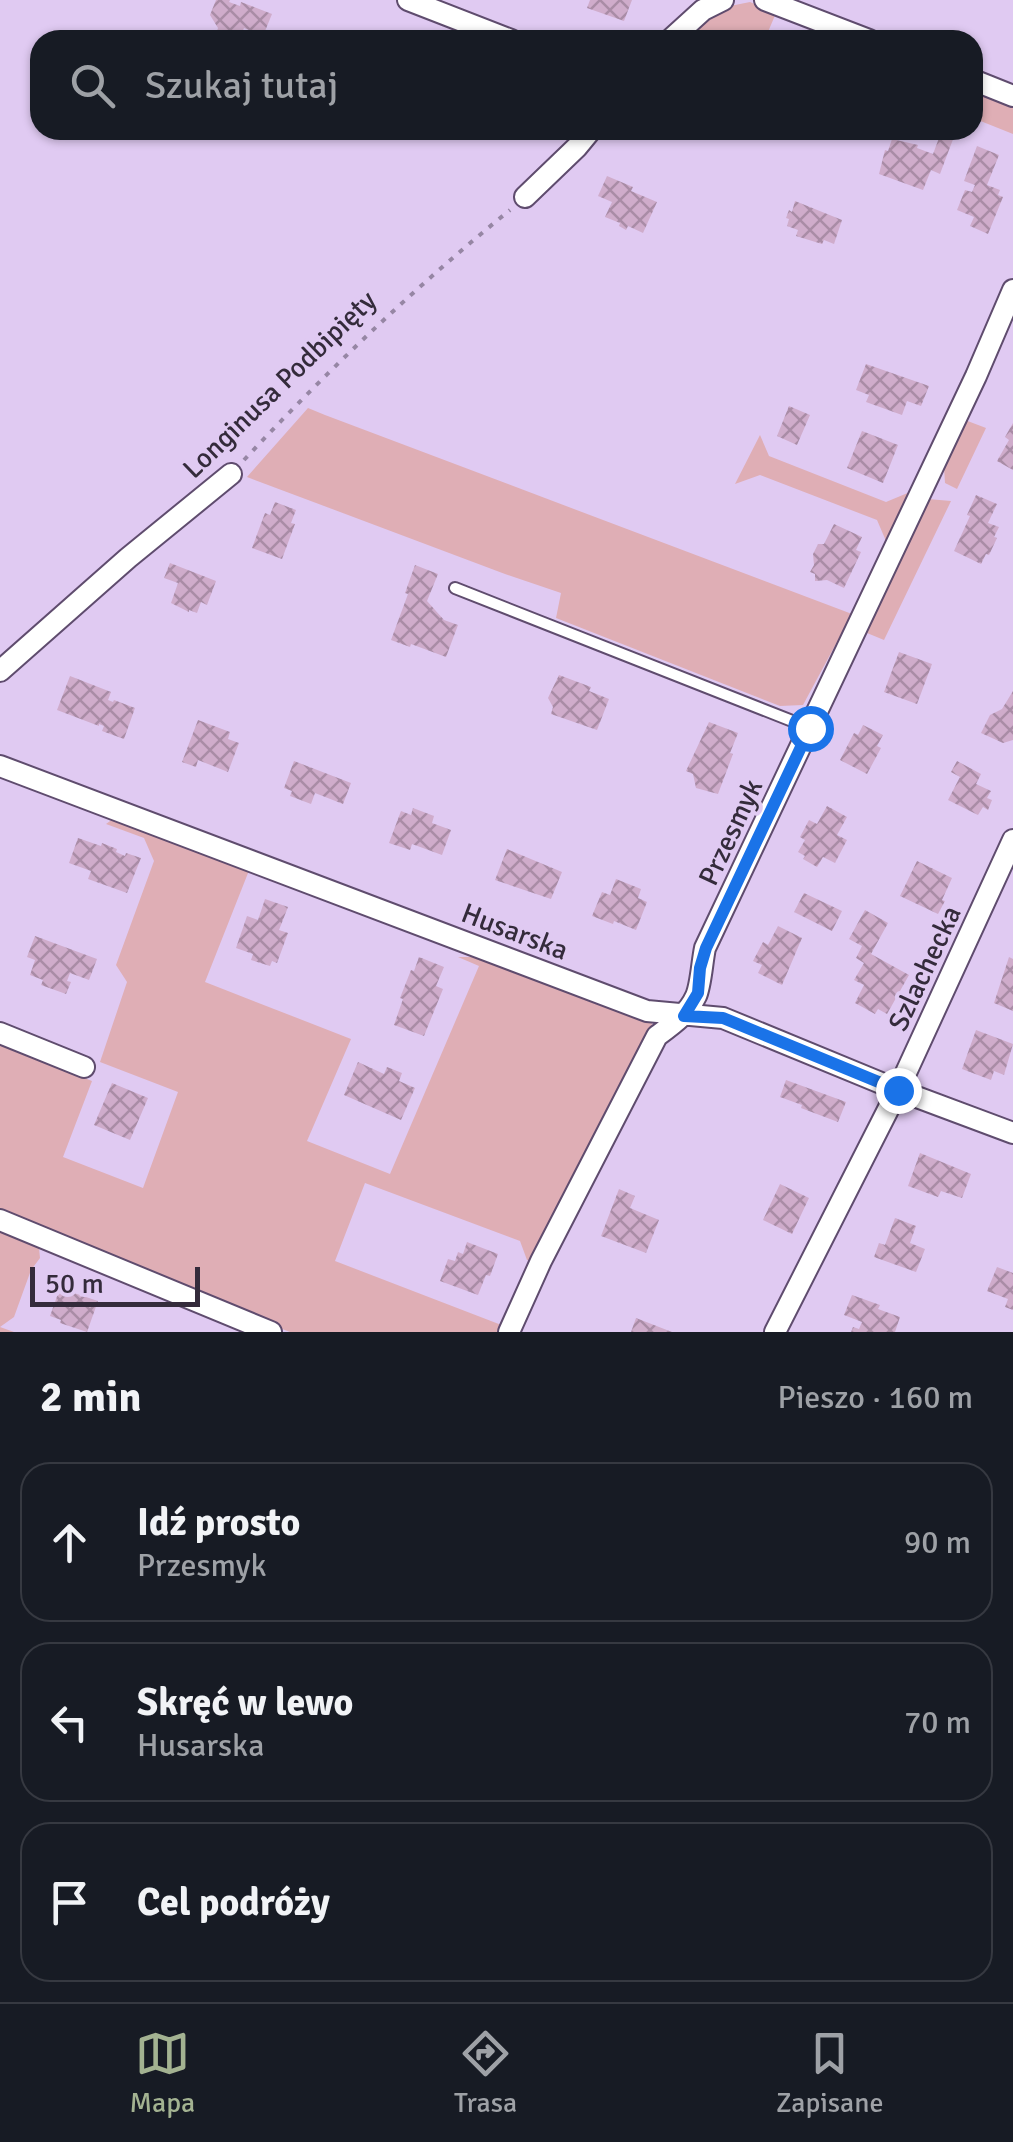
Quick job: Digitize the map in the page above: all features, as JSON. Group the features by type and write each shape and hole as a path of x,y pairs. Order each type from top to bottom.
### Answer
{"street":[{"path":"408,0 484,30"},
{"path":"681,30 702,10 722,0"},
{"path":"765,0 843,30"},
{"path":"983,84 1013,96"},
{"path":"525,197 583,140"},
{"name":"Przesmyk","path":"509,1332 541,1261 657,1036 684,1016 698,993 706,948 1013,290"},
{"name":"Longinusa Podbipięty","path":"0,672 230,474"},
{"name":"Husarska","path":"0,766 647,1011 723,1018 1013,1133"},
{"name":"Szlachecka","path":"775,1332 898,1090 1013,840"},
{"path":"0,1033 84,1067"},
{"path":"0,1220 270,1332"}],"lane":[{"path":"455,588 810,728"}],"path":[{"name":"Longinusa Podbipięty","path":"230,474 370,331 525,197"}],"shaded area":[{"path":"750,2 776,13 769,30 693,30 720,8"},
{"path":"983,92 1013,103 1013,134 983,122"},
{"path":"308,408 852,614 803,705 780,706 556,618 561,593 247,477"},
{"path":"965,420 986,428 957,489 945,483 944,467"},
{"path":"760,435 769,456 886,502 910,492 886,541 877,520 760,475 735,484"},
{"path":"928,499 951,501 884,640 867,633 864,627"},
{"path":"117,816 250,868 205,982 351,1039 307,1141 390,1174 479,966 458,957 493,961 649,1019 654,1027 533,1262 527,1260 520,1241 365,1183 335,1261 504,1326 502,1332 290,1332 0,1215 0,1045 92,1081 63,1157 143,1188 178,1092 100,1062 127,982 116,965 154,861 144,838 106,824"},
{"path":"0,1228 39,1248 40,1258 31,1270 14,1317 0,1327"}],"building":[{"path":"216,0 230,0 240,6 241,2 272,14 265,30 217,30 210,15"},
{"path":"590,0 632,0 624,21 587,8"},
{"path":"892,140 918,145 917,148 933,154 938,140 953,140 940,174 931,170 923,190 879,174"},
{"path":"977,146 999,155 987,185 1000,190 998,195 1003,197 988,234 970,226 974,217 957,210 965,190 972,192 975,185 964,181"},
{"path":"607,176 657,202 643,233 628,226 626,230 605,217 612,202 598,196"},
{"path":"795,201 842,220 834,244 796,236 798,230 787,226 786,218"},
{"path":"866,364 929,386 921,406 907,401 902,415 866,402 869,395 856,390"},
{"path":"789,406 810,415 797,445 777,436"},
{"path":"1013,423 1013,470 997,461"},
{"path":"862,431 898,445 883,483 847,468"},
{"path":"976,495 997,504 988,523 999,527 989,555 981,564 954,551"},
{"path":"275,502 296,510 282,559 252,548 265,513 270,515"},
{"path":"834,524 862,537 856,550 861,552 844,588 827,580 815,581 815,574 810,572 818,544 824,544"},
{"path":"170,563 216,581 207,605 201,602 197,613 171,603 178,583 164,578"},
{"path":"415,565 438,574 427,601 444,620 458,625 446,657 391,640"},
{"path":"899,652 932,664 917,704 884,692"},
{"path":"559,675 591,687 589,691 609,699 597,730 551,714 553,707 548,698"},
{"path":"70,676 111,692 108,700 135,708 124,739 102,731 104,726 57,710"},
{"path":"1013,691 1013,740 1003,743 981,733 990,715 1002,709"},
{"path":"198,720 230,732 228,739 239,743 228,772 198,760 196,767 182,762"},
{"path":"709,722 738,733 718,794 696,788 693,774 686,771"},
{"path":"863,725 883,735 877,746 881,748 867,774 840,760 854,733 858,735"},
{"path":"294,761 351,783 343,804 315,793 311,804 290,796 292,791 284,788"},
{"path":"957,761 981,774 976,784 991,791 988,810 983,807 978,815 948,800 960,777 951,772"},
{"path":"827,806 847,817 837,835 847,840 835,863 823,857 817,867 798,852 805,840 800,837 809,820 817,824"},
{"path":"413,808 434,816 432,823 451,830 442,855 412,844 410,850 389,843 401,811 411,815"},
{"path":"78,838 141,858 127,893 88,879 91,871 69,863"},
{"path":"507,849 562,872 551,899 495,880"},
{"path":"917,861 952,878 938,914 900,896"},
{"path":"616,879 641,889 638,898 647,902 636,930 592,916 602,892 610,895"},
{"path":"804,893 842,911 832,931 794,912"},
{"path":"265,899 288,907 279,930 288,933 277,963 272,961 270,966 251,960 253,954 236,948 247,916 258,920"},
{"path":"865,910 888,923 871,954 909,975 887,1014 878,1009 875,1014 855,1003 864,985 854,980 864,963 856,958 862,946 849,939"},
{"path":"778,926 802,938 782,985 758,973 762,965 753,961"},
{"path":"35,936 97,959 89,980 70,973 66,994 41,985 43,980 30,975 35,960 27,957"},
{"path":"419,957 444,967 436,986 443,989 424,1036 394,1025 403,999 400,998"},
{"path":"1009,957 1013,959 1013,1011 994,1003"},
{"path":"976,1030 1013,1044 1004,1075 994,1071 991,1080 962,1069"},
{"path":"358,1062 384,1074 387,1067 402,1073 399,1081 415,1088 401,1120 344,1095"},
{"path":"786,1080 846,1102 838,1122 780,1097"},
{"path":"112,1083 148,1098 130,1140 94,1125"},
{"path":"920,1153 971,1174 962,1198 941,1191 938,1197 908,1186"},
{"path":"780,1184 809,1198 792,1234 763,1220"},
{"path":"619,1189 635,1196 630,1208 659,1220 646,1253 601,1236"},
{"path":"895,1218 916,1226 910,1243 925,1249 916,1272 874,1257 879,1243 885,1245"},
{"path":"467,1242 498,1254 478,1295 440,1281 448,1259 455,1261 458,1252 463,1254"},
{"path":"997,1267 1013,1273 1013,1310 1005,1307 1008,1299 987,1291"},
{"path":"61,1285 98,1301 87,1332 50,1316"},
{"path":"852,1295 900,1317 895,1332 851,1332 853,1327 859,1329 862,1322 844,1315"},
{"path":"636,1318 672,1332 631,1332"}],"route":[{"path":"810,728 706,948 698,993 684,1016 723,1018 898,1090"}]}
